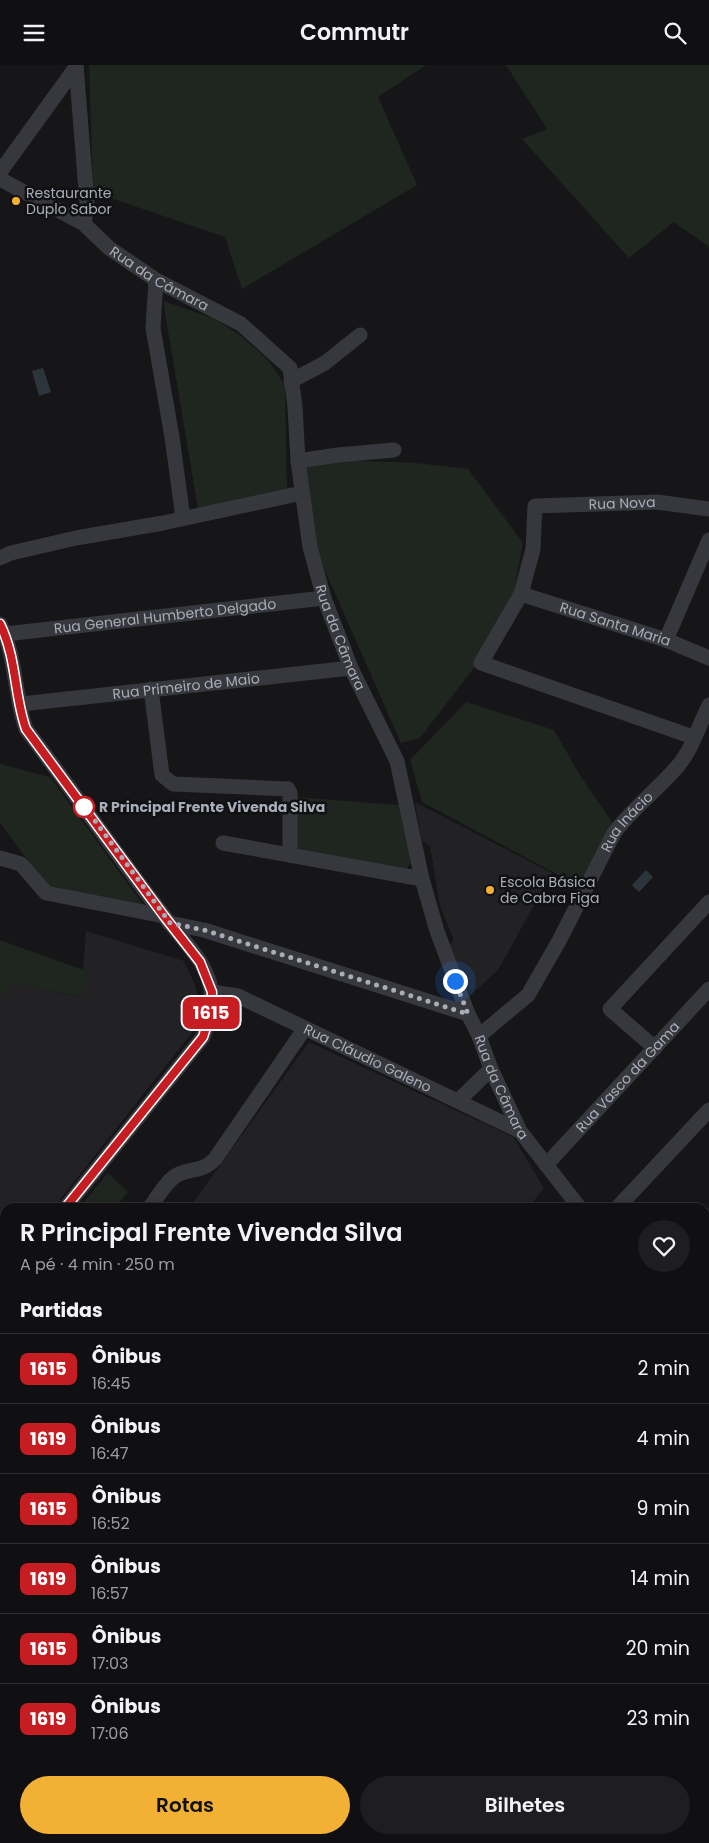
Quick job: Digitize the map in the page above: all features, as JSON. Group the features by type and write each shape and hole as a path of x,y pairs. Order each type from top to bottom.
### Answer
{"street":[{"path":"0,172 76,66"},
{"path":"76,66 87,203 84,224"},
{"name":"Rua da Câmara","path":"0,179 84,224 109,248 156,280 241,324 290,368 302,493 310,547 324,598 351,668 397,761 422,879 437,931 468,1014 520,1131 572,1203"},
{"path":"156,280 153,328 172,437 183,519"},
{"path":"291,381 326,363 360,335"},
{"path":"298,461 394,450"},
{"path":"0,558 11,553 76,538 183,519 302,493"},
{"name":"Rua Nova","path":"521,594 533,549 535,506 657,502 709,509"},
{"path":"666,640 709,540"},
{"path":"521,594 481,663 694,737"},
{"name":"Rua Santa Maria","path":"521,594 666,640 709,658"},
{"name":"Rua General Humberto Delgado","path":"3,629 324,598"},
{"path":"3,629 14,669 22,718 26,729 200,962 212,992 211,1012 203,1037 69,1203"},
{"name":"Rua Primeiro de Maio","path":"21,704 351,668"},
{"path":"151,689 162,775 173,784 288,789 290,793 290,855"},
{"name":"Rua Inácio","path":"479,1036 528,995 559,941 614,833 625,819 678,766 688,751 709,705"},
{"path":"223,843 422,879"},
{"path":"0,858 21,864 46,893 204,930 468,1014"},
{"path":"655,1048 610,1009 709,902"},
{"name":"Rua Vasco da Gama","path":"546,1165 709,989"},
{"name":"Rua Cláudio Galeno","path":"212,992 238,996 459,1100 520,1131"},
{"path":"153,1203 178,1174 201,1169 208,1166 215,1159 305,1028"},
{"path":"459,1100 491,1069"},
{"path":"622,1203 709,1110"}],"shaded area":[{"path":"89,65 426,65 378,97 417,185 242,289 225,237 93,192"},
{"path":"506,65 709,65 709,247 674,222 629,258 522,139 547,129"},
{"path":"163,301 213,318 240,335 268,360 285,385 287,489 198,509"},
{"path":"43,368 51,392 39,396 32,371"},
{"path":"345,460 416,463 468,469 523,543 513,597 473,669 420,738 401,743 316,550 304,468"},
{"path":"466,702 554,730 581,777 613,823 579,886 422,802 410,760"},
{"path":"0,764 50,777 144,906 47,886 0,823"},
{"path":"294,797 399,805 411,862 405,872 303,852 296,847"},
{"name":"Escola Básica de Cabra Figa","path":"415,802 552,873 498,970 471,995 449,946 454,940 440,906 430,846 422,841"},
{"path":"646,870 653,877 639,892 632,885"},
{"path":"86,931 184,961 195,985 199,1011 191,1034 57,1203 0,1203 0,990 14,984 81,997"},
{"path":"0,940 86,971 82,997 14,984 0,996"},
{"path":"309,1042 513,1137 544,1188 532,1203 193,1203"},
{"path":"108,1173 128,1192 118,1203 83,1203"}],"bus line":[{"name":"1615","path":"0,624 5,635 14,669 22,718 26,729 200,962 212,992 211,1012 203,1037 69,1203"}],"place":[{"name":"Restaurante Duplo Sabor","path":"16,201"},
{"name":"R Principal Frente Vivenda Silva","path":"84,807"},
{"name":"Escola Básica de Cabra Figa","path":"490,890"}],"route":[{"path":"84,807 82,803 170,923 204,930 468,1014 455,981"}]}
